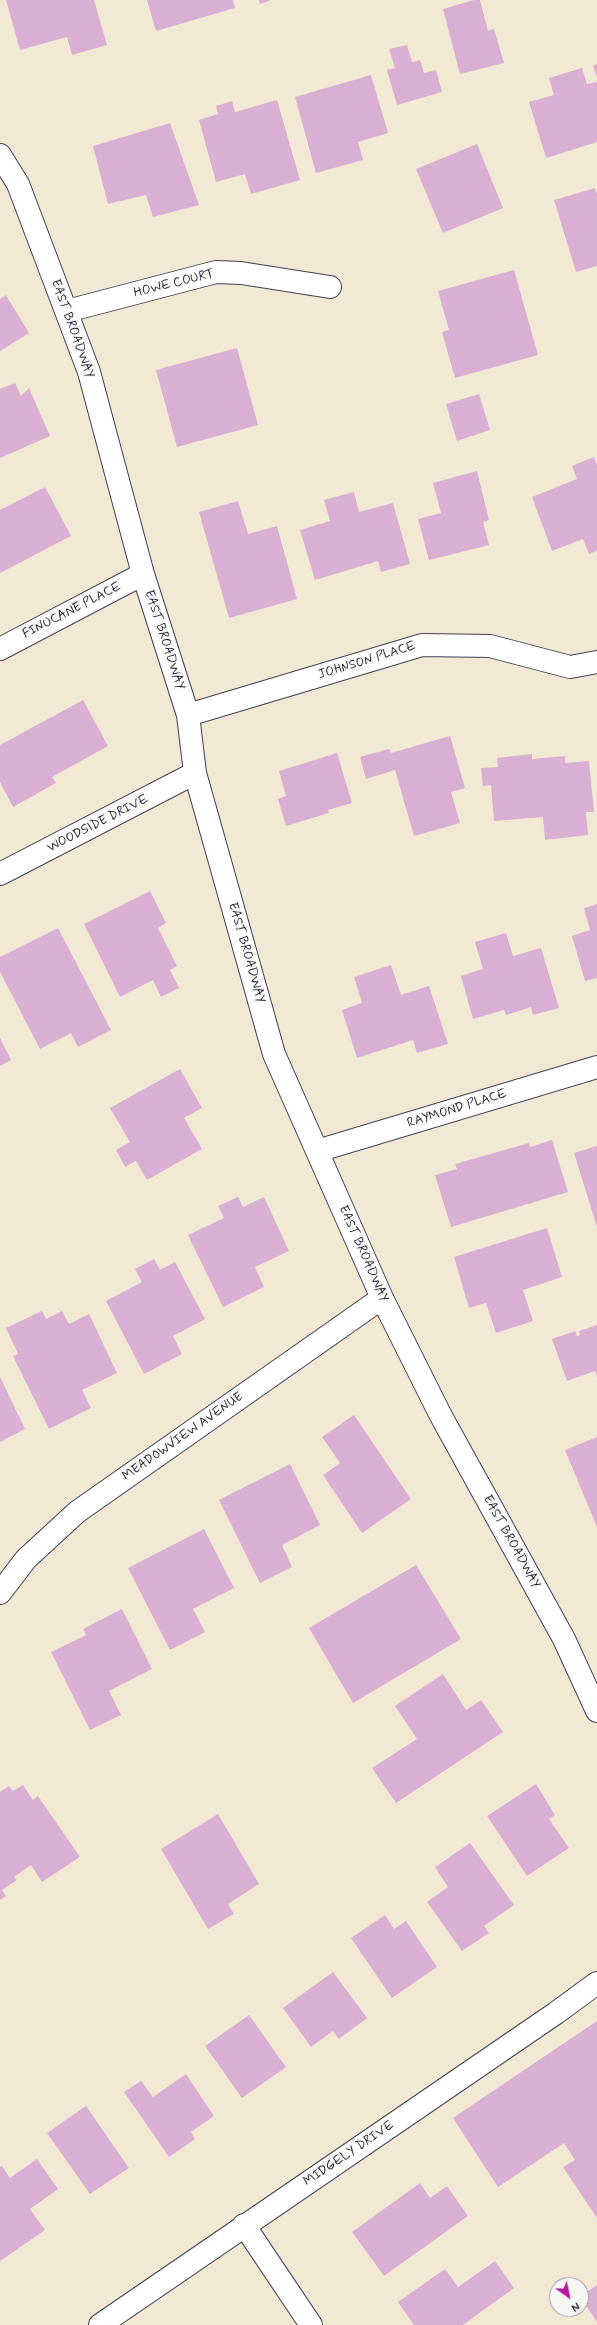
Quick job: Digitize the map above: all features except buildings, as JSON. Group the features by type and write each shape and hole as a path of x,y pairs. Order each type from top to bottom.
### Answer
{"street":[{"name":"EAST BROADWAY","path":"0,155 18,184 89,372 143,574 188,715 195,773 274,1054 382,1298 441,1416 564,1639 597,1711"},
{"name":"HOWE COURT","path":"66,311 216,272 241,273 330,287"},
{"name":"FINUCANE PLACE","path":"0,648 143,574"},
{"name":"JOHNSON PLACE","path":"188,715 422,645 490,646 570,667 597,662"},
{"name":"WOODSIDE DRIVE","path":"0,874 195,773"},
{"name":"RAYMOND PLACE","path":"317,1151 597,1067"},
{"name":"MEADOWVIEW AVENUE","path":"0,1593 26,1559 77,1512 382,1298"},
{"name":"MIDGELY DRIVE","path":"100,2325 549,2017 597,1982"},
{"path":"244,2225 311,2325"}]}
